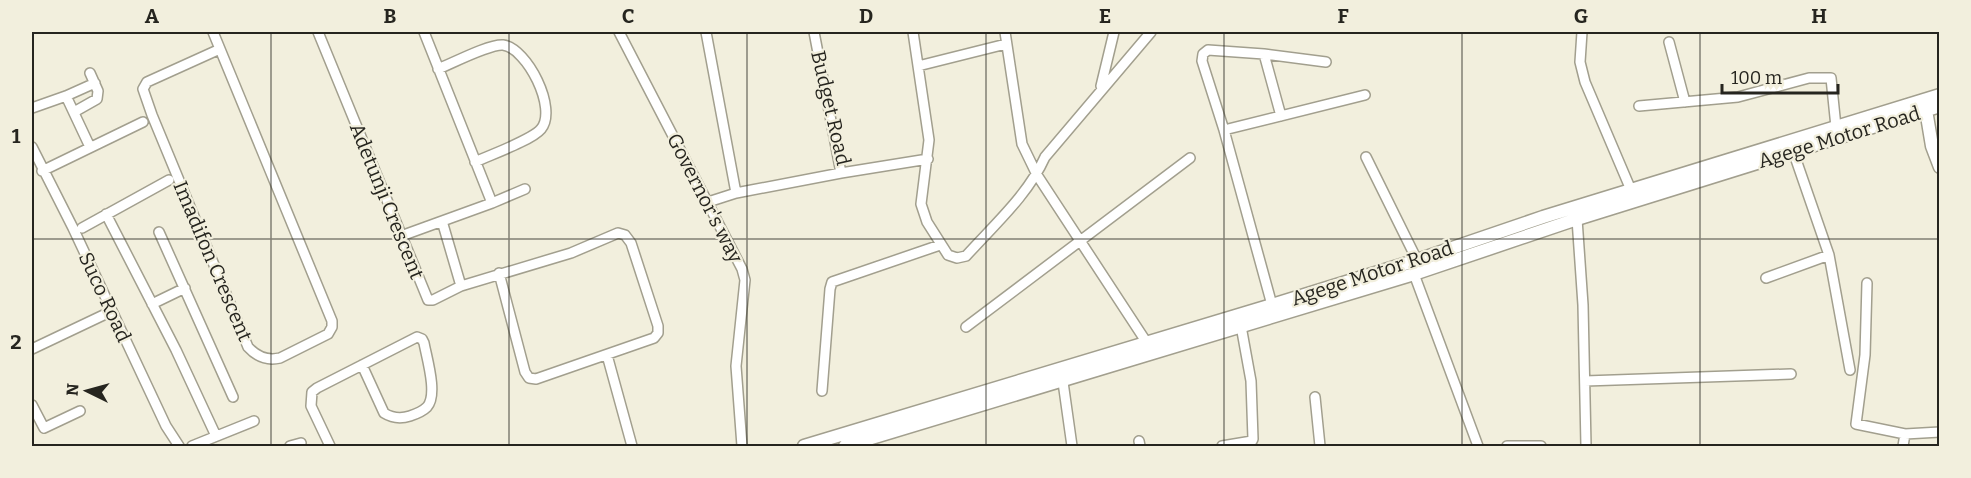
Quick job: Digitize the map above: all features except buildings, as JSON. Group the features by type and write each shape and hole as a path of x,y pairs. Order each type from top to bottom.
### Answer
{"main road":[{"name":"Agege Motor Road","path":"1387,275 1414,274 1577,219 1793,152 1925,105 1940,94"},
{"name":"Agege Motor Road","path":"804,447 827,443 1062,374 1241,326 1317,296 1387,275 1417,260 1543,217 1836,127 1925,105 1940,106"},
{"path":"1925,105 1932,146 1940,167"},
{"name":"Agege Motor Road","path":"845,447 869,442 1147,343 1272,305 1317,296"}],"street":[{"name":"Imadifon Crescent","path":"213,32 220,49 332,321 328,334 280,358 271,360 258,356 248,347 143,89 147,82 220,49"},
{"name":"Adetunji Crescent","path":"318,32 428,300 499,273 571,253 618,233 625,236 631,243 658,326 658,333 654,338 607,355 536,379 529,378 525,372 499,273"},
{"path":"424,32 492,203"},
{"name":"Governor's way","path":"619,32 742,269 745,280 736,366 742,447"},
{"path":"706,32 736,193"},
{"name":"Budget Road","path":"814,32 841,173 928,159"},
{"path":"913,32 929,140 921,204 927,222 940,245 948,255 957,258 966,256 1037,175 1045,157 1151,32"},
{"path":"1005,32 1022,144 1037,175 1147,343"},
{"path":"1099,91 1114,32"},
{"path":"1582,32 1580,62 1585,82 1631,190"},
{"path":"1669,42 1685,102"},
{"path":"918,66 1006,44"},
{"path":"438,69 502,45 513,48 524,59 542,87 545,122 542,129 475,162"},
{"path":"1272,305 1224,130 1202,62 1203,54 1208,50 1326,62"},
{"path":"1264,54 1281,116"},
{"path":"74,112 99,96 90,73"},
{"path":"1639,106 1738,97 1809,78 1831,78 1836,127"},
{"path":"32,108 95,83"},
{"path":"1224,130 1365,95"},
{"path":"66,96 90,147"},
{"path":"42,171 143,122"},
{"name":"Suco Road","path":"32,147 42,171 73,228 166,426 179,447"},
{"path":"1793,152 1829,255 1850,370"},
{"path":"1366,157 1417,260"},
{"path":"966,327 1190,158"},
{"path":"708,202 736,193 841,173"},
{"path":"82,228 169,180"},
{"path":"401,236 525,189"},
{"path":"106,214 216,436"},
{"path":"1577,219 1584,305 1586,447"},
{"path":"442,221 461,286"},
{"path":"159,232 233,397"},
{"path":"822,391 832,282 940,245"},
{"path":"1766,278 1829,255"},
{"path":"1414,274 1478,447"},
{"path":"1867,283 1865,356 1856,424 1905,434 1940,432"},
{"path":"152,304 185,288"},
{"path":"32,349 112,311"},
{"path":"1222,447 1254,439 1251,381 1241,326"},
{"path":"330,447 311,406 312,392 317,388 362,365 417,338 422,339 432,393 428,407 422,412 405,418 388,416 384,413 362,365"},
{"path":"607,355 632,447"},
{"path":"1062,374 1072,447"},
{"path":"1585,381 1791,374"},
{"path":"1315,397 1320,447"},
{"path":"32,405 44,428 80,411"},
{"path":"192,447 254,421"},
{"path":"1903,447 1905,434"},
{"path":"290,447 301,443"},
{"path":"1507,447 1541,447"}]}
